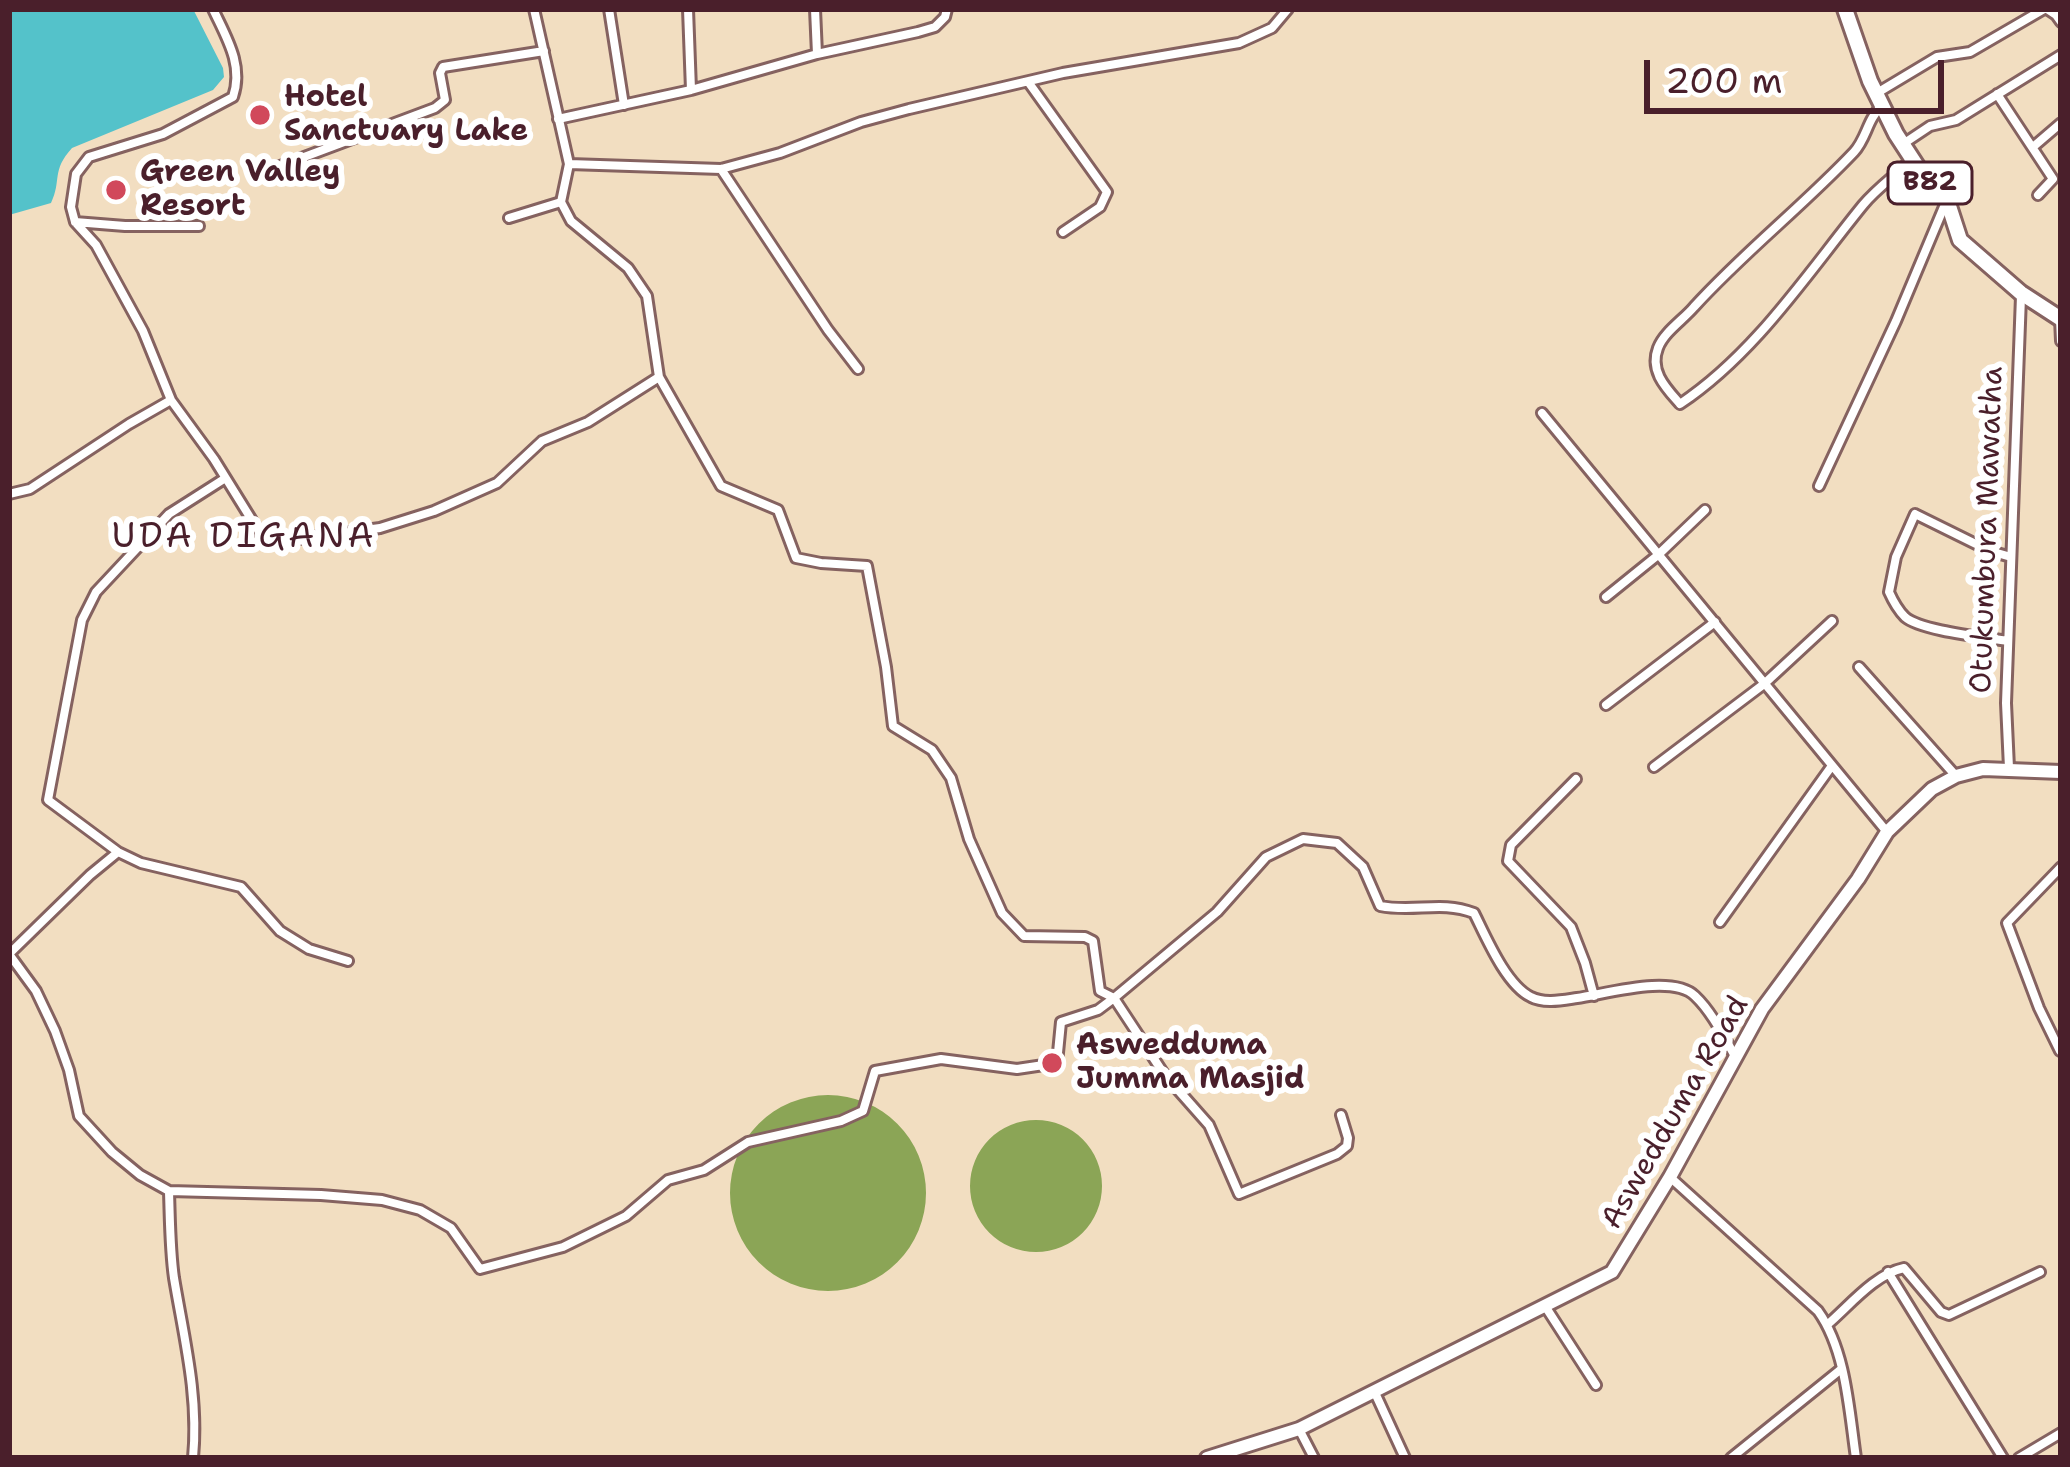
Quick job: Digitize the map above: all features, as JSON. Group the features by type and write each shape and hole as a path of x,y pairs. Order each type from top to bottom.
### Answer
{"main road":[{"name":"B82","path":"1845,9 1901,145 1947,200 1960,240 2021,293 2060,317"}],"street":[{"path":"213,9 235,61 237,83 232,97 163,134 88,157 74,179 71,207 142,331 171,400 214,458 261,535 276,542 380,528 434,511 497,483 542,441 588,422 659,377"},
{"path":"534,9 568,164 561,202 571,221 628,268 647,296 659,377 721,486 778,510 796,558 867,566 892,726 932,750 951,778 969,839 1002,913 1024,936 1093,941 1100,991 1114,998 1164,1075 1209,1125 1239,1194 1337,1154 1347,1146 1348,1138 1341,1115"},
{"path":"610,9 624,105"},
{"path":"688,9 691,90"},
{"path":"814,9 817,54"},
{"path":"558,119 935,27 947,9"},
{"path":"568,164 721,169 780,153 861,122 1063,74 1239,43 1272,28 1288,9"},
{"path":"1911,160 1865,202 1849,227 1726,368 1680,404 1658,374 1655,354 1660,343 1727,271 1859,148 1880,99 1937,57 1970,52 2045,9 2061,22"},
{"path":"264,172 435,108 445,100 442,67 544,51"},
{"path":"1901,145 1930,126 1956,120 2061,55"},
{"path":"1029,83 1107,192 1100,207 1064,232"},
{"path":"1996,94 2053,179 2038,195"},
{"path":"2033,146 2061,123"},
{"path":"721,169 858,369"},
{"path":"1819,486 1947,200"},
{"path":"509,218 561,202"},
{"path":"76,222 200,226"},
{"name":"Otukumbura Mawatha","path":"2009,768 2006,703 2021,293"},
{"path":"2060,317 2061,341"},
{"path":"9,494 30,489 171,400"},
{"path":"1542,413 1887,832"},
{"path":"225,479 169,514 96,592 82,620 47,800 118,852 242,886 280,931 309,950 348,961"},
{"path":"1606,597 1705,510"},
{"path":"2008,641 1909,621 1889,592 1896,557 1915,514 2012,557"},
{"path":"1654,767 1764,684 1832,621"},
{"path":"1606,705 1714,622"},
{"path":"1859,667 1956,776"},
{"path":"1720,922 1832,766"},
{"name":"Aswedduma Road","path":"1207,1458 1299,1429 1612,1272 1762,1009 1887,832 1932,788 1956,776 2009,768 2061,772"},
{"path":"1576,779 1511,844 1508,861 1571,927 1594,996"},
{"path":"118,852 10,955 36,991 55,1031 79,1117 112,1153 169,1191 382,1200 420,1210 451,1228 480,1269 563,1246 626,1216 668,1180 704,1170 748,1142 863,1111 875,1071 941,1059 1017,1069 1057,1063 1061,1022 1098,1010 1114,998 1217,912 1266,857 1303,838 1337,843 1363,867 1381,906 1455,906 1474,913 1504,971 1531,998 1556,1001 1680,986 1694,994 1737,1059"},
{"path":"2060,1051 2007,922 2061,867"},
{"path":"1670,1177 1828,1325 1841,1369 1856,1458"},
{"path":"169,1191 174,1274 196,1421 193,1458"},
{"path":"1828,1325 1888,1273 1904,1268 1941,1312 1949,1315 2040,1272"},
{"path":"1888,1273 2002,1458"},
{"path":"1545,1305 1597,1385"},
{"path":"1730,1458 1841,1369"},
{"path":"1376,1395 1405,1458"},
{"path":"1299,1429 1314,1458"},
{"path":"2019,1458 2061,1433"}],"green space":[{"path":"828,1095 865,1103 897,1124 918,1156 926,1193 918,1230 897,1262 865,1283 828,1291 791,1283 759,1262 738,1230 730,1193 738,1156 759,1124 791,1103"},
{"path":"1036,1120 1061,1125 1083,1139 1097,1161 1102,1186 1097,1211 1083,1233 1061,1247 1036,1252 1011,1247 989,1233 975,1211 970,1186 975,1161 989,1139 1011,1125"}],"water":[{"path":"9,9 193,9 224,77 213,90 72,148 61,163 51,203 9,215"}],"place":[{"name":"Hotel Sanctuary Lake","path":"260,115"},
{"name":"Green Valley Resort","path":"116,190"},
{"name":"Aswedduma Jumma Masjid","path":"1052,1063"}],"district":[{"name":"UDA DIGANA","path":"244,538"}]}
